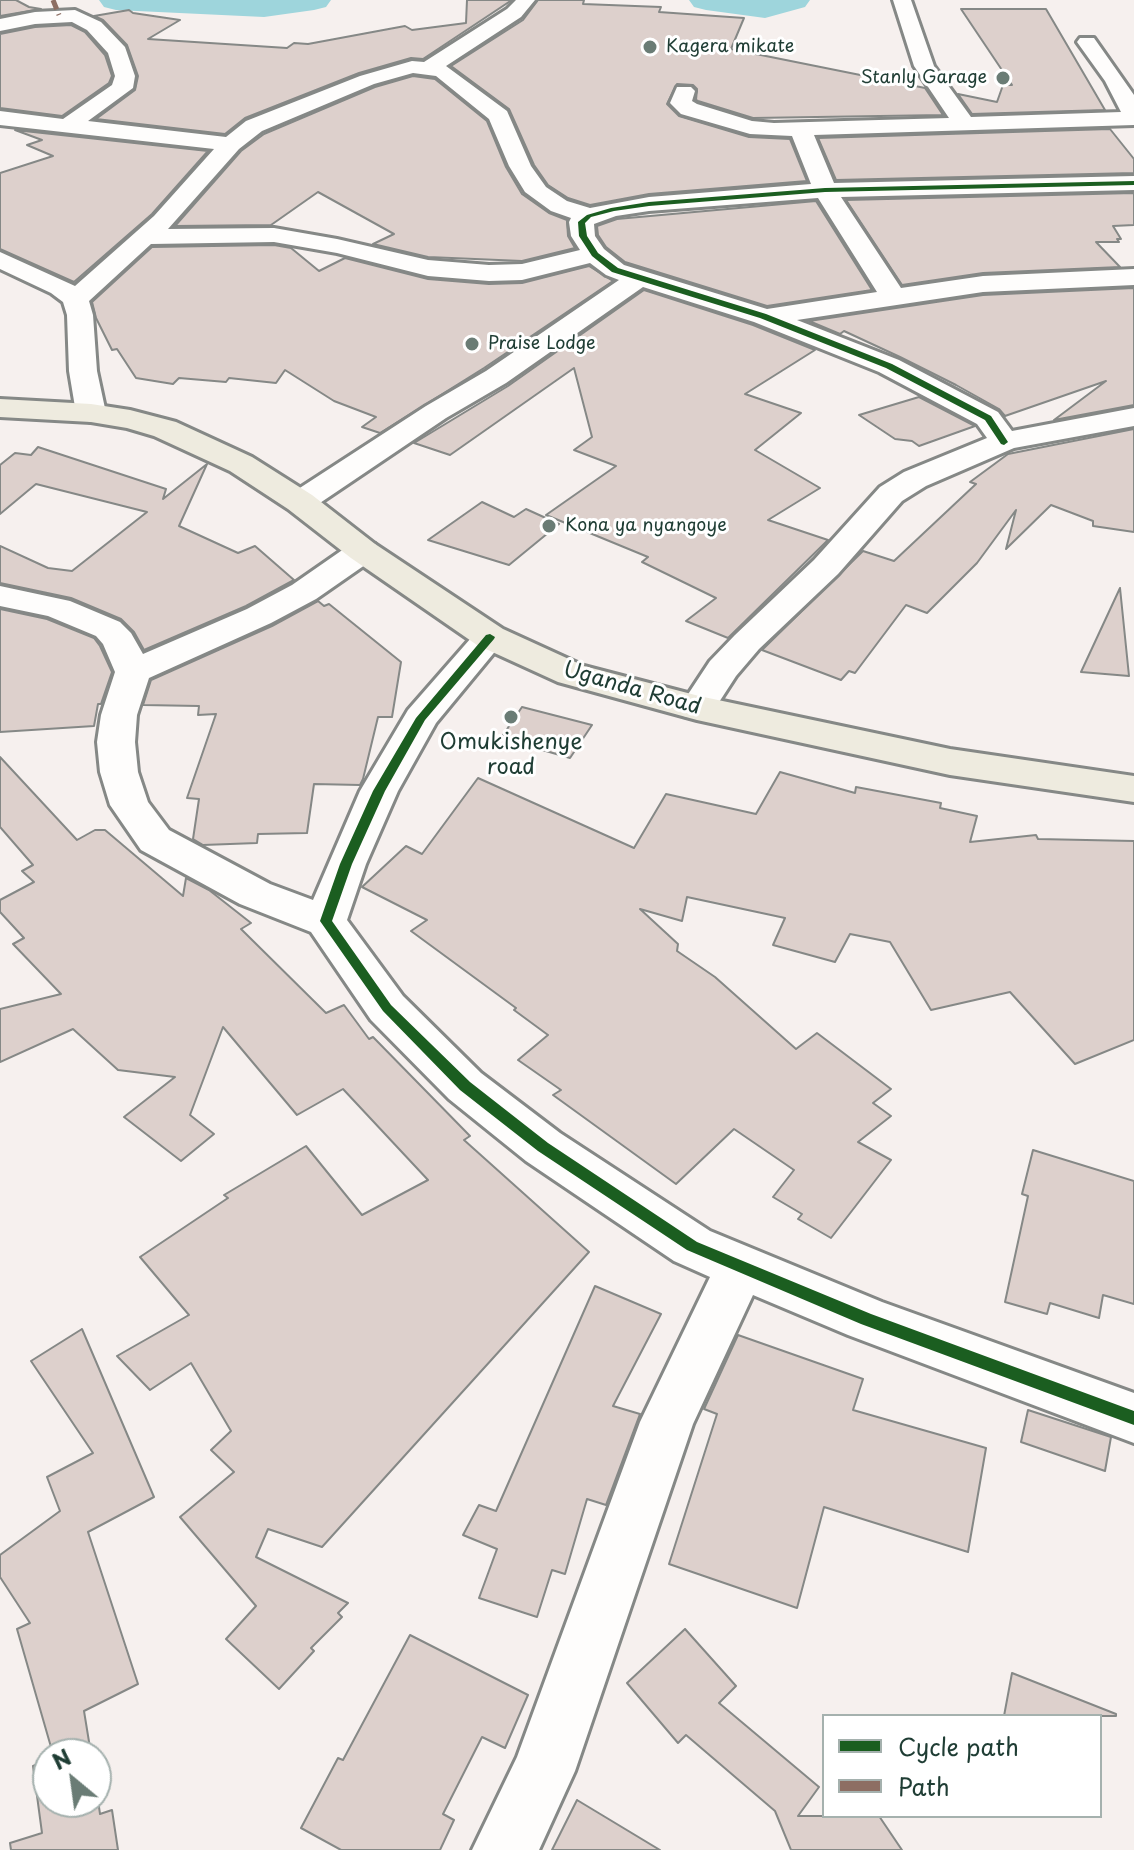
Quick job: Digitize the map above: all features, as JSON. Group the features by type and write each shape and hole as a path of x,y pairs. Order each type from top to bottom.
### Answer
{"main road":[{"name":"Uganda Road","path":"0,408 91,413 165,429 241,464 300,502 363,551 490,637 571,674 697,708 950,762 1134,789"}],"street":[{"path":"431,67 514,13 526,0"},
{"path":"902,0 924,66 964,123"},
{"path":"0,25 35,18 75,16 94,26 118,51 125,76 122,88 70,124"},
{"path":"684,91 681,103 702,114 750,127 800,129 1134,116 1115,80 1087,42"},
{"path":"75,299 146,237 231,144 254,126 286,111 412,67 431,67 442,71 499,116 520,166 537,192 559,206 589,216"},
{"path":"0,118 231,144"},
{"path":"800,129 825,190 883,277 893,298"},
{"path":"1004,442 988,418 929,385 853,351 763,316 615,270 595,254 583,236 581,222 589,216 649,204 825,190 1134,183"},
{"path":"146,237 274,235 325,243 428,268 489,273 522,272 595,254"},
{"path":"0,260 60,287 75,299 80,315 83,371 91,413"},
{"path":"763,316 983,284 1134,277"},
{"path":"300,502 436,412 496,377 637,279"},
{"path":"697,708 723,669 747,642 837,556 891,494 915,479 1004,442 1134,417"},
{"path":"133,672 259,616 304,592 363,551"},
{"path":"0,596 58,608 108,629 119,640 133,672 119,715 116,742 126,794 141,825 155,840 224,878 290,909 326,921 387,1008 465,1086 543,1147 692,1246 866,1319 1134,1418"},
{"path":"326,921 346,864 379,791 421,718 490,637"},
{"path":"505,1850 543,1771 667,1422 740,1268"}],"building":[{"path":"0,0 16,0 41,9 0,16"},
{"path":"467,0 512,0 423,59 411,58 359,73 245,118 225,134 96,119 135,90 138,76 127,45 103,20 94,16 129,10 180,20 148,39 287,48 294,43 308,44 405,26 412,30 466,23"},
{"path":"538,0 584,0 583,4 661,7 659,12 744,18 731,49 925,88 943,115 753,118 698,101 697,89 693,85 677,84 667,104 679,116 749,137 790,139 807,181 649,194 590,205 568,198 548,185 534,165 509,109 451,66 523,20"},
{"path":"961,9 1046,9 1105,110 972,114 958,94 997,102 1003,85 1012,85"},
{"path":"71,25 85,32 105,55 112,76 109,83 62,116 0,108 0,34 35,27"},
{"path":"413,76 435,79 487,121 506,167 522,194 549,213 567,220 568,236 575,248 522,261 428,257 373,244 394,234 318,192 271,225 175,226 241,151 264,134 375,87"},
{"path":"1110,129 1134,159 1134,173 836,180 818,138"},
{"path":"15,130 208,151 152,214 74,282 0,249 0,173 53,156 27,145 42,140"},
{"path":"1134,193 1134,225 1113,226 1121,239 1117,239 1119,242 1096,242 1120,267 983,273 902,285 846,200"},
{"path":"816,201 872,290 767,306 625,262 606,247 598,235 597,226 617,219"},
{"path":"274,245 291,248 319,271 345,258 428,279 489,284 522,283 589,266 613,281 380,433 362,427 376,417 334,401 285,370 276,383 229,378 226,382 179,378 173,384 136,378 117,349 112,350 96,318 92,302 152,247"},
{"path":"1134,288 1134,405 1054,420 1106,381 1005,416 999,409 900,357 844,331 840,334 809,321 983,295"},
{"path":"644,290 753,325 815,350 745,394 801,413 755,450 820,488 768,520 828,540 728,638 686,621 716,598 642,562 648,557 546,515 616,466 574,450 592,437 574,368 450,455 414,443 508,386"},
{"path":"919,397 975,426 919,446 912,441 895,439 859,415"},
{"path":"1134,429 1134,532 1093,526 1093,521 1051,505 1006,549 1016,510 977,563 927,613 906,605 855,673 849,671 841,680 762,650 863,551 894,561 976,484 970,482 1008,454"},
{"path":"38,447 166,489 163,499 207,464 179,526 238,553 255,546 294,580 246,606 144,650 134,632 121,619 71,598 0,583 0,546 48,568 72,571 147,512 36,484 0,514 0,465 15,453 31,455"},
{"path":"482,502 514,517 526,509 559,524 509,565 428,540"},
{"path":"1120,588 1129,676 1081,672"},
{"path":"318,601 324,606 329,604 401,662 392,717 378,717 363,779 360,785 314,784 307,833 258,834 257,843 203,845 193,839 199,799 187,798 216,714 198,715 199,706 143,705 151,680 272,626"},
{"path":"0,609 47,619 94,638 112,672 101,704 98,704 94,726 0,732"},
{"path":"522,707 592,725 570,758 501,738"},
{"path":"0,757 77,840 95,830 105,830 183,896 186,878 209,890 251,923 241,929 326,1013 344,1005 369,1039 373,1037 470,1136 464,1140 589,1252 322,1547 268,1529 256,1557 348,1603 338,1613 342,1617 311,1648 314,1651 279,1689 226,1639 256,1606 180,1517 234,1472 211,1450 231,1431 191,1363 150,1390 117,1356 189,1315 140,1257 228,1198 224,1195 306,1146 362,1215 428,1180 343,1089 297,1115 223,1027 190,1115 214,1134 181,1161 124,1117 175,1077 118,1070 73,1029 0,1062 0,1009 61,994 13,944 24,938 0,912 0,900 34,882 22,871 33,865 0,827"},
{"path":"780,772 855,793 856,787 941,803 940,808 977,816 970,842 1036,835 1038,839 1134,841 1134,1040 1075,1064 1010,992 931,1010 890,942 850,934 835,962 773,945 785,918 687,897 682,921 640,909 678,944 677,951 715,977 796,1049 817,1033 891,1089 873,1103 891,1116 858,1142 891,1160 831,1238 798,1219 802,1214 773,1197 794,1170 734,1129 676,1184 553,1095 561,1090 518,1060 548,1035 411,931 427,920 362,887 406,846 422,854 478,778 634,848 666,794 756,814"},
{"path":"1033,1150 1134,1181 1134,1304 1103,1295 1099,1318 1050,1303 1047,1314 1005,1302 1028,1196 1022,1194"},
{"path":"595,1286 661,1314 613,1406 640,1414 606,1505 587,1499 565,1574 552,1570 537,1617 479,1598 497,1549 463,1535 479,1505 496,1511"},
{"path":"82,1329 154,1497 88,1532 138,1684 84,1711 88,1738 48,1738 17,1629 30,1623 0,1577 0,1555 60,1511 47,1477 93,1453 31,1361"},
{"path":"738,1335 863,1379 853,1410 986,1448 968,1552 824,1507 797,1608 669,1564 717,1414 704,1409"},
{"path":"1028,1410 1111,1437 1105,1471 1021,1442"},
{"path":"685,1629 736,1686 719,1703 819,1787 798,1816 880,1818 902,1850 791,1850 775,1811 686,1735 678,1743 627,1683"},
{"path":"410,1635 528,1695 505,1748 482,1737 443,1814 454,1820 440,1850 341,1850 301,1828 338,1758 343,1760"},
{"path":"1012,1673 1116,1716 1102,1714 1004,1714"},
{"path":"577,1800 660,1850 552,1850"},
{"path":"112,1810 118,1850 11,1850 10,1843 42,1833 40,1818 112,1818"}],"waterway":[{"path":"116,0 264,6 314,0"},
{"path":"706,0 765,7 793,0"}],"marked path":[{"path":"53,0 59,15"}],"cycle path":[{"path":"1004,442 988,418 889,366 763,316 615,270 595,254 583,236 581,222 589,216 613,209 649,204 825,190 1134,183"},
{"path":"490,637 421,718 379,791 346,864 326,921 387,1008 465,1086 543,1147 692,1246 866,1319 1134,1418"}],"place":[{"name":"Kagera mikate","path":"650,47"},
{"name":"Stanly Garage","path":"1003,78"},
{"name":"Praise Lodge","path":"472,344"},
{"name":"Kona ya nyangoye","path":"549,526"},
{"name":"Omukishenye road","path":"511,717"}]}
